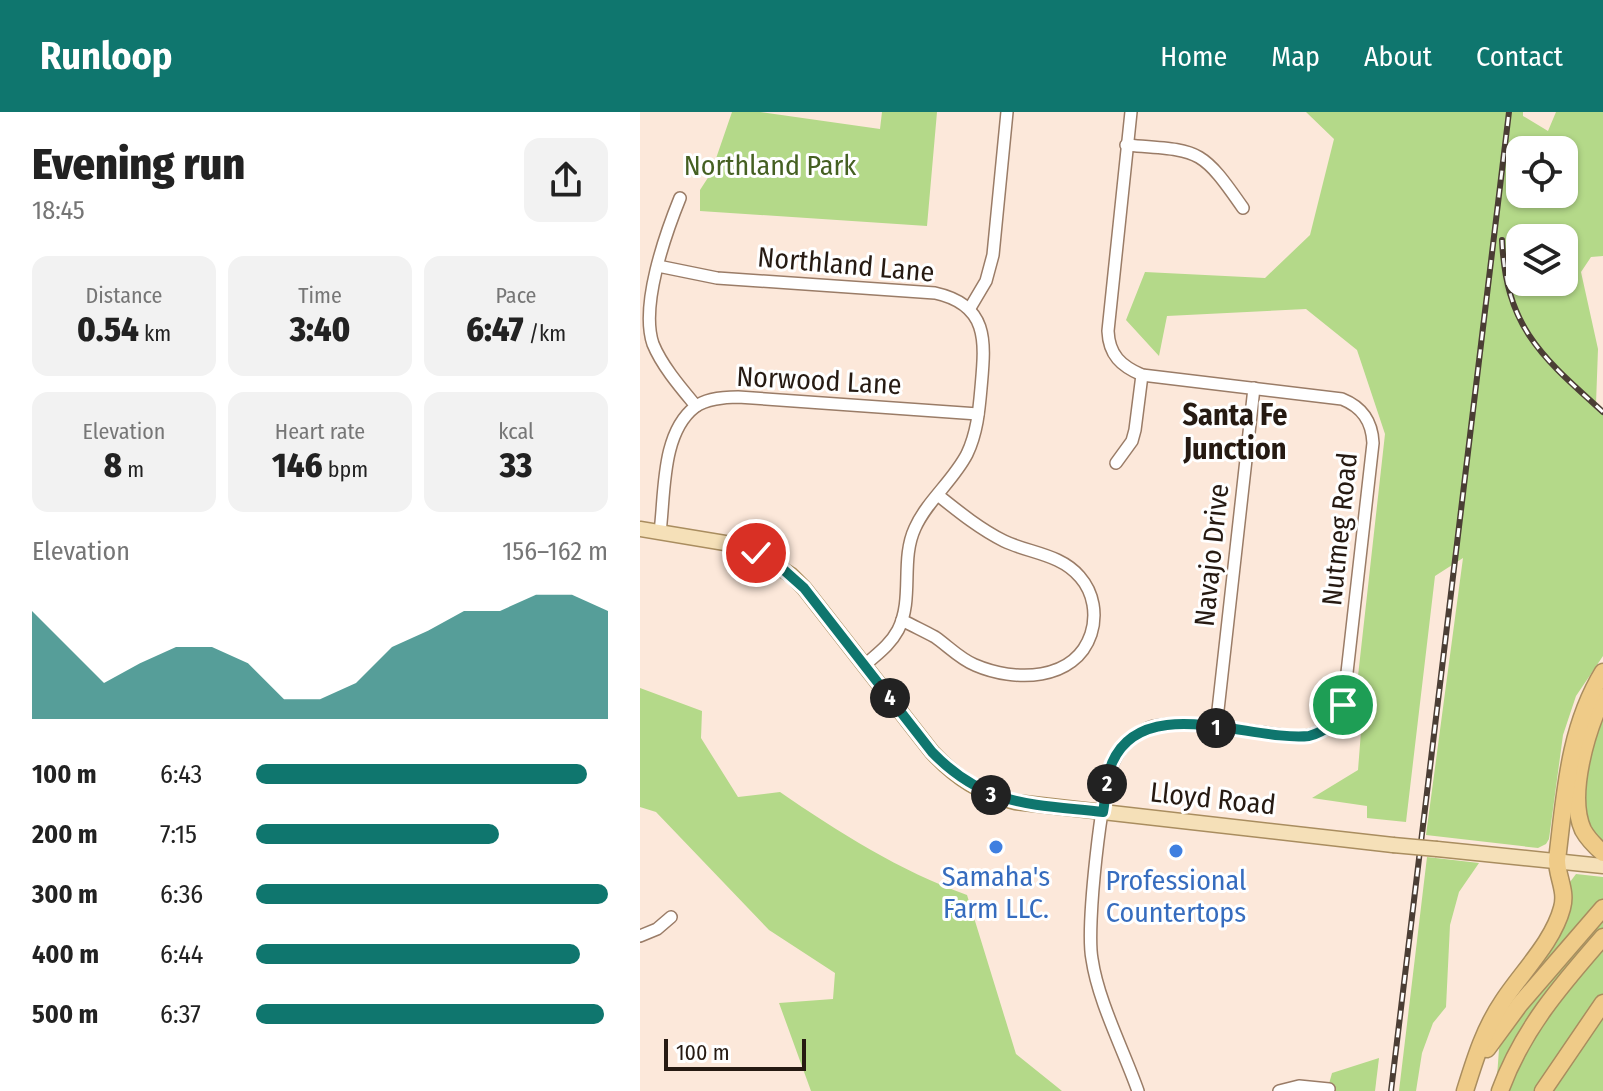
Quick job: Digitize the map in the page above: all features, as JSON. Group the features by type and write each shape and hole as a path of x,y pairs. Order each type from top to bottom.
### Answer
{"highway":[{"path":"1465,1090 1490,1022 1560,915 1564,892 1557,860 1573,745 1586,705 1603,672"},
{"path":"1603,697 1586,745 1578,801 1583,829 1603,853"},
{"path":"1465,1090 1502,1026 1603,908"},
{"path":"1500,1091 1538,1015 1603,937"},
{"path":"1543,1091 1603,1003"}],"main road":[{"name":"Lloyd Road","path":"640,529 737,545 776,563 804,588 932,752 966,783 991,795 1015,802 1603,866"}],"street":[{"path":"865,665 888,645 902,620 910,541 920,518 966,455 978,414 983,339 970,308 986,281 993,255 1007,112"},
{"path":"1116,463 1135,430 1142,375 1121,364 1113,355 1108,339 1131,112"},
{"path":"1126,145 1196,154 1214,167 1243,208"},
{"path":"660,532 672,443 696,406 659,356 649,333 648,307 667,230 680,198"},
{"name":"Northland Lane","path":"658,266 717,278 935,293 970,308"},
{"name":"Nutmeg Road","path":"1138,1091 1092,960 1090,926 1103,812 1112,764 1134,736 1162,724 1299,737 1319,733 1338,717 1344,699 1373,443 1371,426 1366,417 1351,403 1337,398 1142,375"},
{"name":"Navajo Drive","path":"1216,728 1254,388"},
{"name":"Norwood Lane","path":"696,406 721,398 738,397 978,414"},
{"path":"902,620 933,636 975,666 1030,675 1051,673 1069,664 1084,649 1092,630 1094,613 1091,595 1074,569 1058,559 1020,548 993,535 939,496"},
{"path":"640,936 657,929 671,917"},
{"path":"1279,1091 1299,1086 1329,1089"}],"green space":[{"name":"Northland Park","path":"732,112 760,112 880,129 882,112 937,112 927,226 700,211 700,190 711,173"},
{"path":"1306,112 1523,112 1523,116 1548,131 1556,112 1603,112 1603,256 1591,257 1581,272 1598,349 1596,404 1603,410 1603,656 1576,696 1563,735 1549,839 1538,848 1426,835 1463,558 1435,576 1406,822 1367,818 1367,806 1312,798 1358,770 1362,719 1356,694 1385,434 1357,350 1306,309 1167,316 1159,356 1126,320 1145,272 1265,278 1310,235 1334,139"},
{"path":"640,688 702,711 701,738 738,797 780,792 870,850 967,895 1016,1054 1062,1091 811,1091 779,1003 833,999 835,973 769,930 656,812 640,807"},
{"path":"1603,709 1603,845 1586,824 1583,783"},
{"path":"1427,857 1479,863 1459,892 1450,925 1446,1007 1433,1023 1422,1053 1416,1091 1399,1091"},
{"path":"1576,874 1603,877 1603,1091 1496,1091 1499,1049 1511,999 1570,906 1570,882"},
{"path":"1379,1058 1375,1091 1327,1091 1332,1073"}],"railway":[{"path":"1391,1091 1509,112"},
{"path":"1502,240 1511,296 1531,338 1545,357 1603,412"}],"place":[{"name":"Samaha's Farm LLC.","path":"996,847"},
{"name":"Professional Countertops","path":"1176,851"}],"district":[{"name":"Santa Fe Junction","path":"1235,432"}],"route":[{"path":"756,553 776,563 804,588 947,768 966,783 1002,799 1103,812 1108,776 1115,758 1125,744 1146,729 1173,723 1309,736 1328,728 1343,705"}]}
